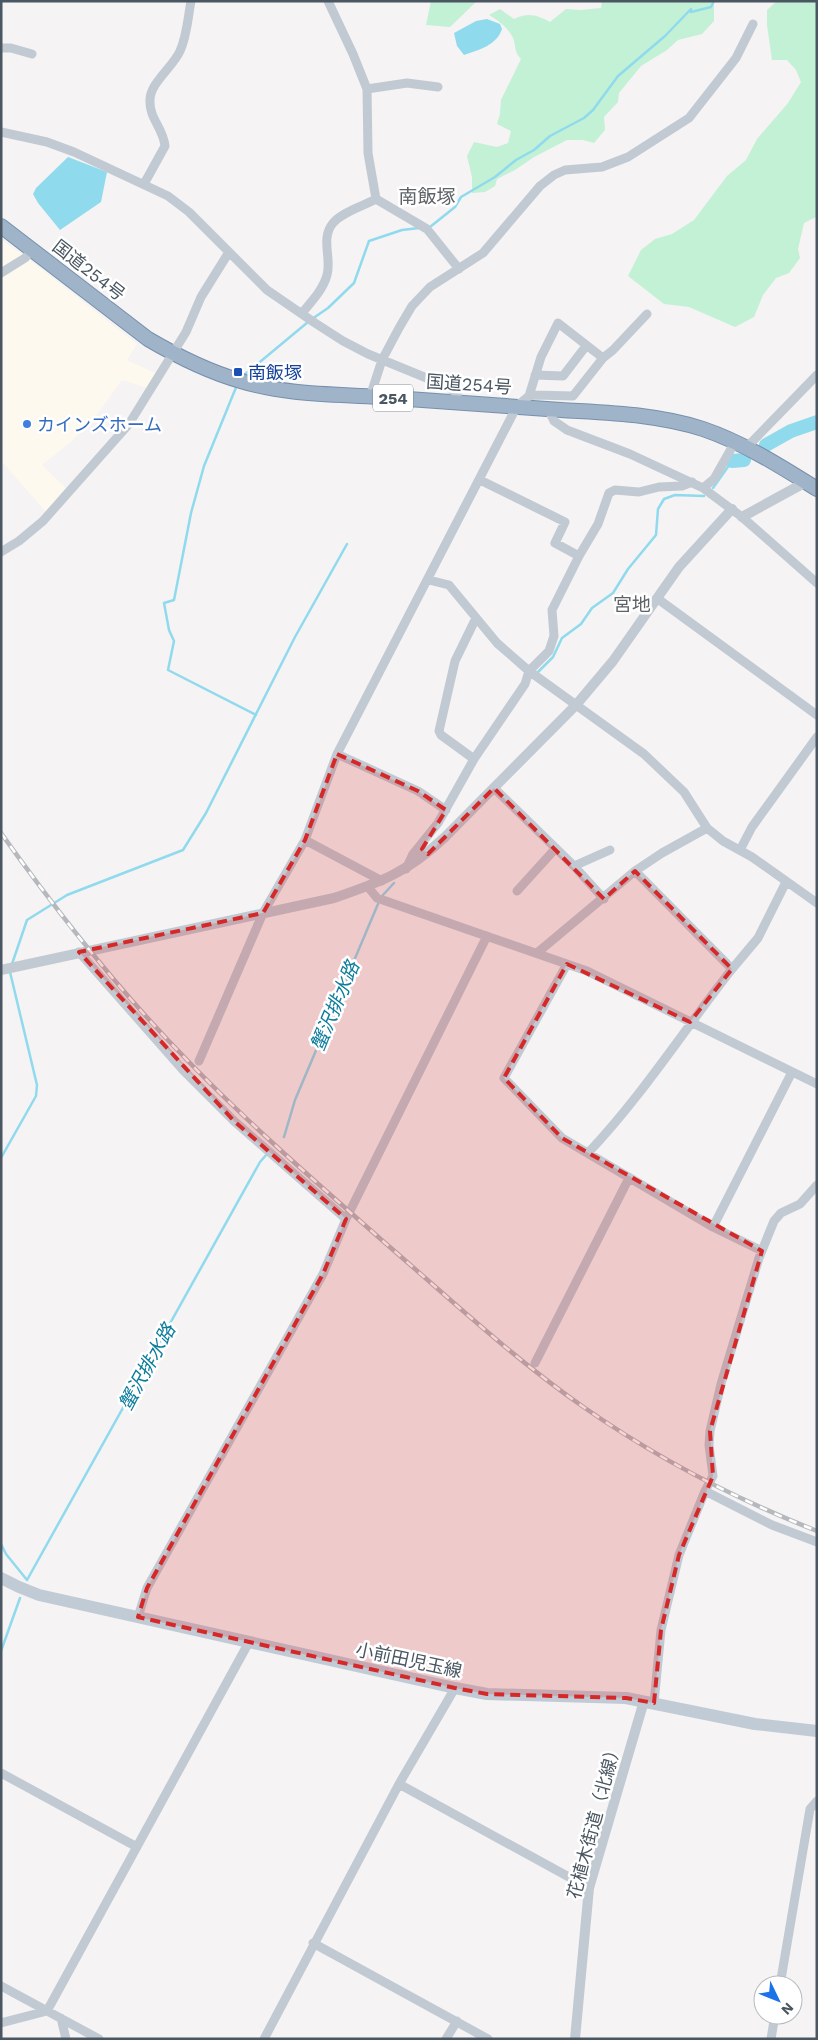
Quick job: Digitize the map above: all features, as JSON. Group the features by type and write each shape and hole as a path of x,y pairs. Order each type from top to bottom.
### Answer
{"highway":[{"name":"国道254号","path":"1,226 148,339 174,354 240,381 266,388 321,395 370,396 644,416 702,429 741,445 813,483"}],"main road":[{"name":"小前田児玉線","path":"1,1578 19,1588 39,1595 455,1688 487,1694 626,1698 754,1724 817,1731"}],"street":[{"path":"144,184 165,146 161,129 151,115 150,97 153,87 172,66 181,50 190,1"},
{"path":"328,1 354,54 367,89 368,153 376,199 427,230 459,269"},
{"path":"370,396 382,360 412,306 438,281 484,253 540,186 554,175 565,170 602,167 628,157 690,118 736,58 753,24"},
{"path":"1,48 11,48 32,54"},
{"path":"367,89 407,83 438,87"},
{"path":"1,132 56,145 144,184 178,202 267,290 343,341 382,360 451,388 457,395 457,402"},
{"path":"302,313 325,282 329,265 327,234 329,228 342,216 376,199"},
{"path":"1,273 25,258 32,250"},
{"path":"1,552 19,541 43,521 129,424 174,354 201,297 229,252"},
{"path":"529,396 573,396 603,358 614,350 647,314"},
{"path":"199,1061 262,913 305,840 338,754 517,406 529,396 541,357 558,323 603,358"},
{"path":"535,375 563,376 586,346"},
{"path":"703,488 714,479 741,445 817,375"},
{"path":"548,409 554,421 567,430 630,454 703,488 742,517 817,583"},
{"path":"480,480 565,522 555,543 579,556"},
{"path":"406,869 413,854 446,810 474,759 525,684 529,671 549,651 554,636 552,610 579,556 598,524 609,494 615,490 639,492 659,487 682,486 692,482"},
{"path":"742,517 813,483"},
{"path":"1,970 334,898 368,887 406,869 431,850 576,705 607,668 679,567 732,509"},
{"path":"429,580 449,585 498,643 529,671 644,754 684,792 707,828 723,841 752,857 817,903"},
{"path":"658,599 817,714"},
{"path":"474,759 441,735 439,730 455,661 476,618"},
{"path":"740,850 752,827 813,749 817,738"},
{"path":"338,754 418,791 446,810"},
{"path":"494,788 574,866 604,899"},
{"path":"537,953 604,899 635,871 662,853 707,828"},
{"path":"305,840 382,881"},
{"path":"517,891 556,848"},
{"path":"574,866 610,850"},
{"path":"635,871 732,969"},
{"path":"588,1153 612,1128 669,1056 690,1022 758,938 786,882"},
{"path":"368,887 377,898 587,971 817,1084"},
{"path":"138,1617 147,1588 322,1274 346,1219 487,936"},
{"path":"79,952 183,1070 228,1115 346,1219"},
{"path":"567,964 504,1078 562,1138 714,1227 762,1251"},
{"path":"714,1227 792,1072"},
{"path":"535,1364 629,1178"},
{"path":"649,1702 662,1630 679,1556 713,1476 709,1446 710,1431 722,1384 762,1251 774,1221 781,1213 800,1204 817,1185"},
{"path":"705,1491 772,1524 817,1542"},
{"path":"1,2023 47,2011 249,1642"},
{"path":"264,2039 399,1784 455,1688"},
{"name":"花植木街道（北線）","path":"576,2039 589,1888 649,1702"},
{"path":"1,1773 137,1847"},
{"path":"399,1784 589,1888"},
{"path":"782,1975 810,1809 817,1801"},
{"path":"314,1943 488,2039"},
{"path":"1,1986 99,2039"},
{"path":"61,2018 66,2039"},
{"path":"446,2039 457,2021"},
{"path":"771,2039 773,2025"}],"highlighted area":[{"path":"337,754 418,791 446,810 422,849 428,854 494,788 604,899 635,871 732,969 690,1022 567,964 504,1078 562,1138 762,1251 710,1431 713,1476 679,1555 661,1630 654,1703 626,1698 487,1694 138,1617 147,1588 323,1274 346,1219 234,1121 79,952 263,913 305,840"}],"shaded area":[{"path":"1,239 23,255 1,270"},
{"path":"30,260 137,344 127,360 155,373 147,388 122,380 96,416 71,442 42,465 66,488 46,512 1,461 1,279"}],"green space":[{"path":"431,1 477,1 450,27 426,25"},
{"path":"602,1 714,1 714,21 702,34 678,40 667,50 641,66 619,93 618,102 604,117 605,130 594,143 583,140 567,140 497,179 495,186 485,192 472,193 472,177 467,156 474,142 497,147 508,143 511,131 497,124 501,100 521,59 517,53 511,33 489,15 500,9 514,19 532,15 550,22 566,9 601,8"},
{"path":"777,1 817,1 817,229 816,217 804,223 798,249 800,258 789,273 776,278 763,295 754,317 735,327 689,307 664,304 628,276 641,250 655,239 672,234 694,220 727,176 746,160 757,139 788,103 801,82 796,70 787,60 772,60 767,10"}],"water":[{"path":"487,19 500,24 502,29 500,35 487,46 464,55 457,46 454,33 476,21"},
{"path":"68,157 107,172 101,202 60,230 33,194 36,188"}],"waterway":[{"path":"430,227 455,207 461,197 495,177 516,160 534,150 550,136 584,118 593,110 618,76 665,36 691,9 691,12 711,7 714,1"},
{"path":"312,319 328,308 354,283 369,241 402,230 419,228"},
{"path":"243,376 308,322"},
{"path":"237,385 204,466 191,513 174,600 164,603 169,630 174,641 168,670 256,715"},
{"path":"766,445 791,431 817,422"},
{"path":"732,461 744,460"},
{"name":"蟹沢排水路","path":"713,488 732,461"},
{"name":"蟹沢排水路","path":"538,672 553,657 562,638 581,624 592,608 613,593 628,569 656,535 658,509 664,499 675,495 704,496"},
{"path":"12,964 27,920 67,895 183,850 206,813 295,637 347,544"},
{"name":"蟹沢排水路","path":"382,896 394,883"},
{"name":"蟹沢排水路","path":"284,1137 295,1100 378,904"},
{"path":"1,1158 36,1096 37,1085 10,972"},
{"name":"蟹沢排水路","path":"1,1544 6,1554 27,1580 260,1162 267,1154"},
{"name":"蟹沢排水路","path":"1,1651 20,1598"}],"railway":[{"path":"1,833 90,951 188,1061 284,1153 481,1327 556,1387 610,1425 695,1475 755,1505 817,1531"}],"place":[{"name":"南飯塚","path":"238,372"},
{"name":"カインズホーム","path":"27,424"}],"district":[{"name":"南飯塚","path":"427,196"},
{"name":"宮地","path":"632,604"}]}
